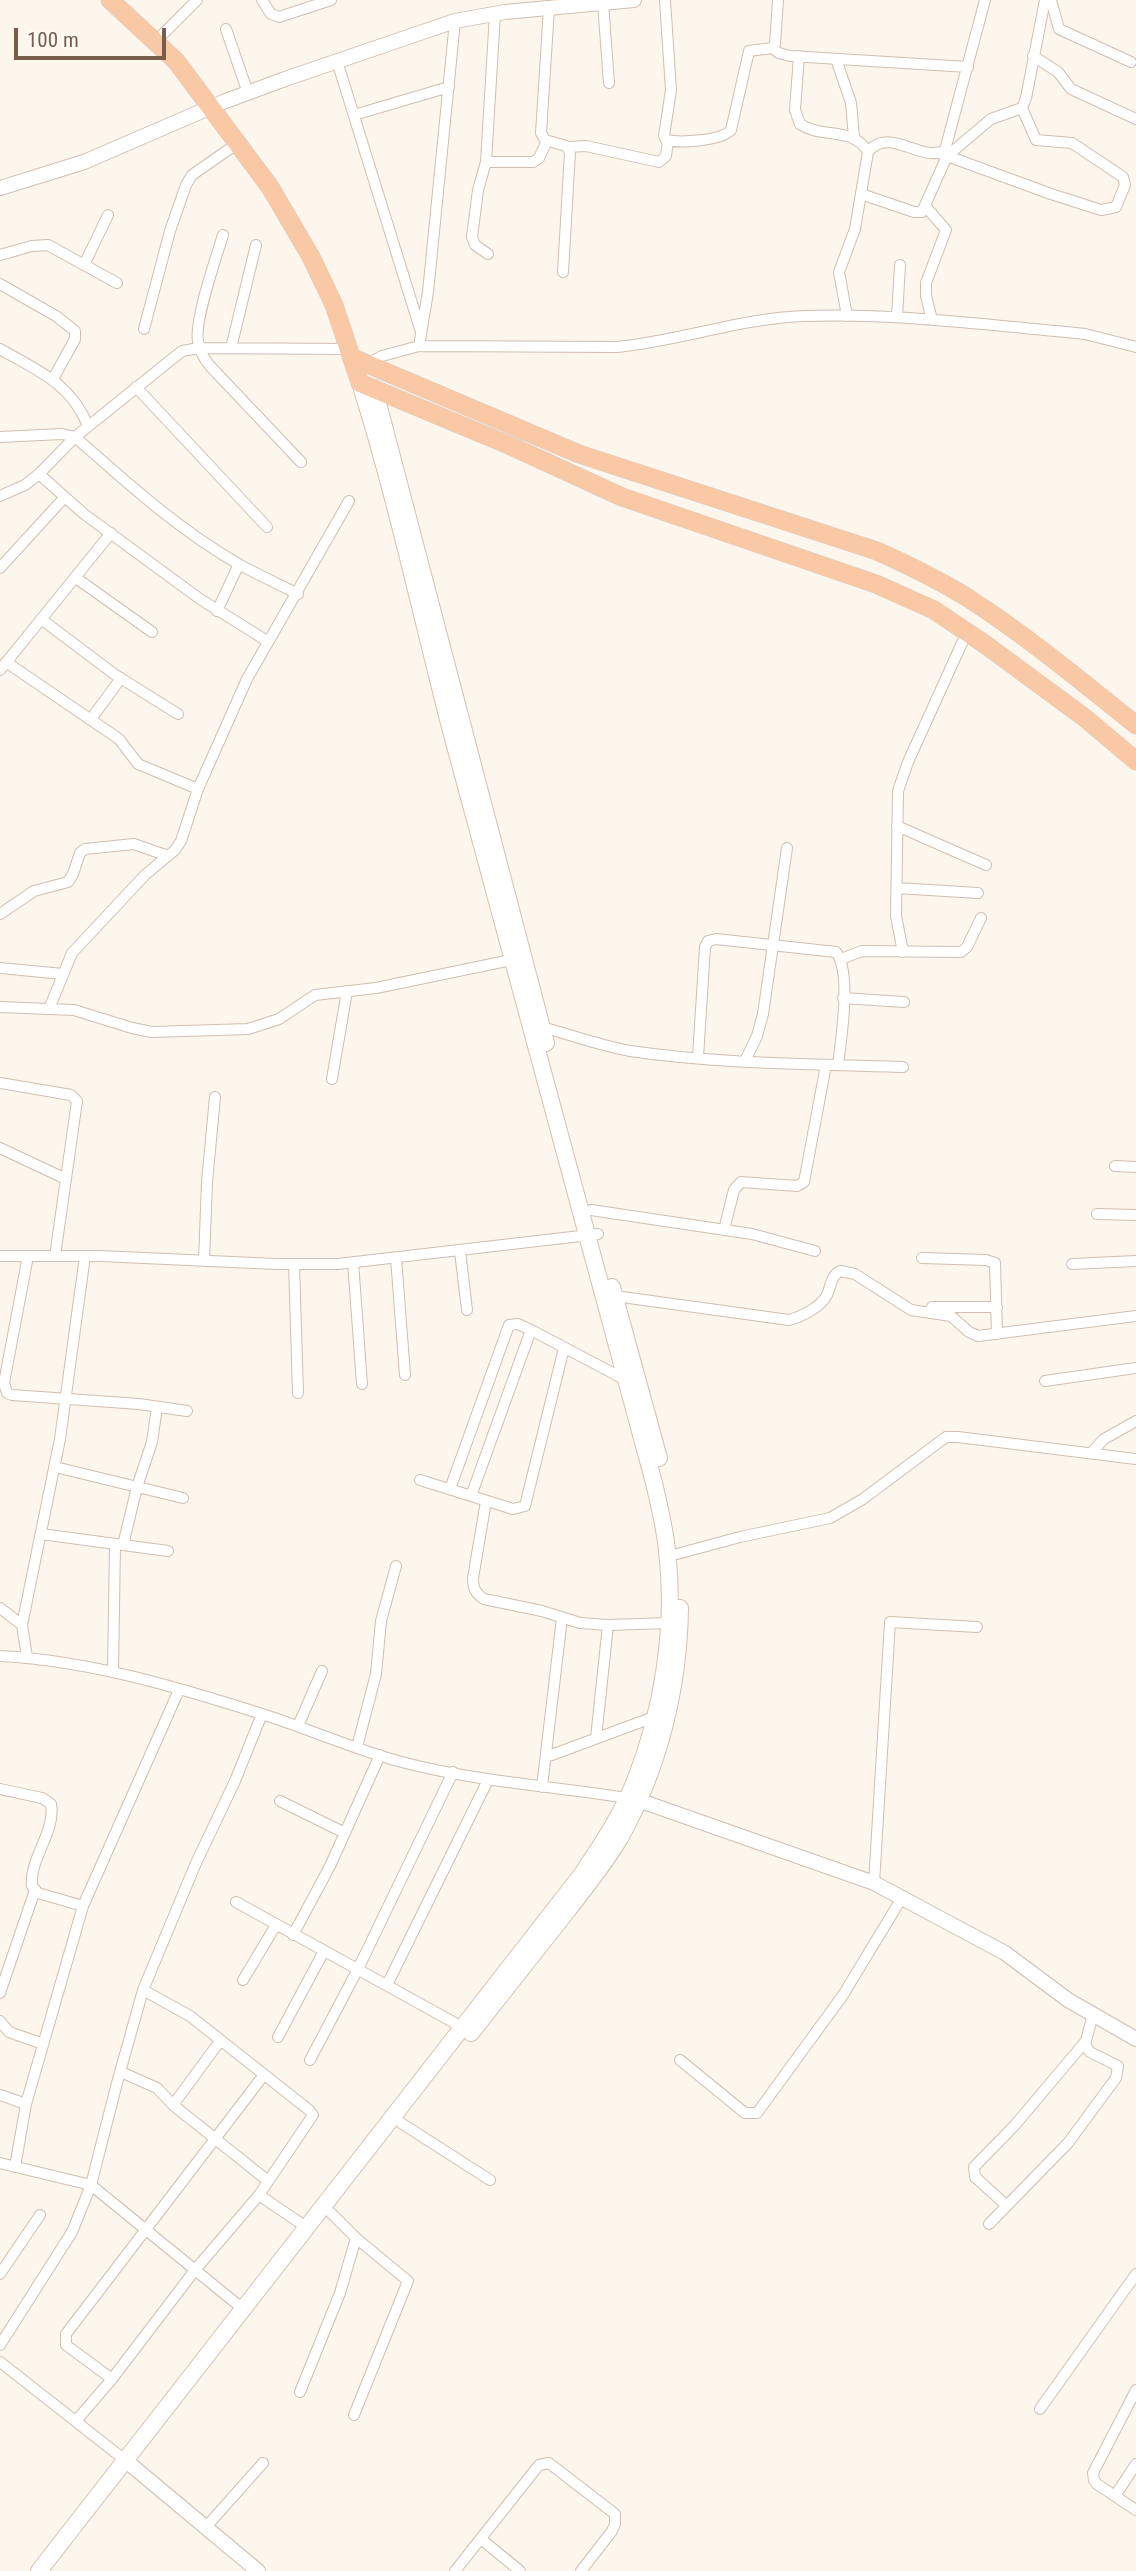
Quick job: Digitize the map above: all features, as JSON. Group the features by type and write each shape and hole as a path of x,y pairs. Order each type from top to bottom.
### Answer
{"highway":[{"path":"110,0 176,61 218,105 238,143 270,187 311,257 367,385 622,497 876,583 934,610 1085,718 1136,761"},
{"path":"127,0 163,34 279,180 320,250 345,302 356,357"},
{"path":"356,357 579,454 877,551 917,569 966,597 1024,636 1136,725"}],"main road":[{"path":"39,2571 130,2464 590,1883 619,1839 654,1717 664,1667 668,1623 667,1551 654,1483 626,1380 593,1235 367,385"},
{"path":"51,2571 243,2309 582,1874 632,1799 645,1785 663,1730 677,1667 680,1610 677,1554 664,1478 615,1296 593,1235 591,1210 542,1027 518,958"}],"street":[{"path":"163,34 197,0"},
{"path":"262,0 271,14 279,17 331,0"},
{"path":"0,188 84,162 248,93 456,21 495,14 634,0"},
{"path":"549,8 541,133 547,141 568,147 580,145 659,162 666,156 668,141 664,134 670,101 671,67 665,0"},
{"path":"772,48 776,42 778,0"},
{"path":"861,194 917,212 922,212 926,207 946,150 985,0"},
{"path":"847,316 839,272 853,239 868,152 874,146 889,142 943,154 1101,210 1111,209 1119,204 1130,180 1072,143 1035,140 1022,108 1045,0"},
{"path":"1051,0 1059,29 1131,62"},
{"path":"603,2 609,83"},
{"path":"488,254 475,244 472,237 478,190 486,162 495,14"},
{"path":"419,346 428,292 456,21"},
{"path":"226,29 248,93"},
{"path":"668,141 718,138 728,134 734,126 749,51 772,48 782,54 799,56 968,67"},
{"path":"799,56 795,110 800,124 810,129 854,138 862,143 868,152"},
{"path":"1034,56 1058,72 1072,89 1136,119"},
{"path":"836,59 851,103 854,138"},
{"path":"337,61 421,333"},
{"path":"354,115 449,87"},
{"path":"943,154 991,119 1022,108"},
{"path":"486,162 535,161 547,141"},
{"path":"144,329 170,231 186,185 192,175 238,143"},
{"path":"563,272 570,152 568,147"},
{"path":"926,207 946,230 926,282 926,296 932,320"},
{"path":"84,265 108,215"},
{"path":"223,235 203,306 197,336 199,348 210,366 301,463"},
{"path":"0,255 45,244 117,283"},
{"path":"232,348 256,245"},
{"path":"897,317 900,265"},
{"path":"0,284 56,316 75,331 75,339 53,379"},
{"path":"0,496 25,485 39,474 88,426 176,354 187,349 232,348 356,357 382,356 419,346 616,346 648,344 762,321 804,316 897,317 1085,334 1136,347"},
{"path":"0,349 53,379 75,399 88,426"},
{"path":"136,387 267,527"},
{"path":"0,437 62,434 75,437 181,526 239,564 298,594"},
{"path":"39,474 64,498 217,611 267,641"},
{"path":"0,568 64,498"},
{"path":"49,1009 74,950 181,842 198,789 247,679 349,501"},
{"path":"111,533 3,666 119,739 138,764 198,789"},
{"path":"217,611 239,564"},
{"path":"76,578 152,632"},
{"path":"41,620 121,678 178,714"},
{"path":"903,952 896,916 898,791 967,632"},
{"path":"91,719 121,678"},
{"path":"897,826 986,865"},
{"path":"0,914 34,891 68,882 79,855 85,849 134,844 169,856"},
{"path":"745,1061 757,1036 763,1014 787,848"},
{"path":"897,888 978,893"},
{"path":"841,959 862,951 961,952 967,947 981,918"},
{"path":"698,1057 706,943 716,939 836,952 841,959 843,998 832,1065 804,1182 797,1185 741,1182 734,1190 724,1230"},
{"path":"0,1007 74,1010 152,1032 248,1029 279,1019 308,997 376,988 518,958"},
{"path":"0,968 63,974"},
{"path":"332,1079 347,991"},
{"path":"843,998 904,1002"},
{"path":"542,1027 621,1049 745,1061 903,1067"},
{"path":"0,1083 76,1098 55,1256"},
{"path":"204,1261 207,1182 215,1097"},
{"path":"0,1148 66,1179"},
{"path":"1115,1166 1136,1167"},
{"path":"591,1210 752,1234 815,1251"},
{"path":"1097,1214 1136,1215"},
{"path":"0,1256 85,1256 294,1264 353,1262 593,1235"},
{"path":"460,1251 467,1310"},
{"path":"28,1256 4,1388 12,1395 187,1411"},
{"path":"27,1657 22,1625 67,1398 85,1256"},
{"path":"396,1258 405,1375"},
{"path":"922,1258 992,1261 996,1268 997,1334"},
{"path":"1072,1264 1136,1261"},
{"path":"353,1262 362,1384"},
{"path":"294,1264 298,1393"},
{"path":"615,1296 789,1321 821,1302 835,1274 840,1270 855,1274 911,1310 946,1314 975,1335 1136,1316"},
{"path":"904,1306 997,1307"},
{"path":"450,1489 508,1327 514,1324 531,1330 626,1380"},
{"path":"471,1496 531,1330"},
{"path":"420,1480 518,1510 526,1503 564,1348"},
{"path":"1045,1381 1136,1368"},
{"path":"113,1671 119,1545 152,1443 157,1407"},
{"path":"1091,1453 1104,1439 1136,1421"},
{"path":"677,1554 830,1518 863,1499 946,1437 1136,1460"},
{"path":"55,1467 183,1498"},
{"path":"486,1501 473,1578 475,1591 484,1599 541,1611 580,1623 668,1623"},
{"path":"41,1534 168,1551"},
{"path":"357,1747 376,1674 381,1621 396,1566"},
{"path":"0,1608 22,1625"},
{"path":"542,1787 562,1618"},
{"path":"874,1883 890,1622 977,1627"},
{"path":"596,1738 608,1625"},
{"path":"0,1656 47,1659 113,1671 262,1714 397,1761 488,1780 632,1799 874,1883 903,1896 1005,1953 1068,2000 1136,2039"},
{"path":"298,1726 322,1671"},
{"path":"15,2167 26,2104 83,1906 179,1690"},
{"path":"0,2345 72,2232 91,2185 143,1990 195,1863 235,1781 262,1714"},
{"path":"546,1757 654,1717"},
{"path":"293,1935 345,1833 380,1755"},
{"path":"310,2060 358,1969 453,1772"},
{"path":"387,1985 488,1780"},
{"path":"0,1789 42,1798 51,1804 51,1817 31,1882 35,1890 83,1906"},
{"path":"279,1801 345,1833"},
{"path":"0,1993 35,1890"},
{"path":"680,2060 746,2113 757,2113 843,1995 903,1896"},
{"path":"236,1902 462,2026"},
{"path":"243,1980 276,1925"},
{"path":"278,2037 324,1951"},
{"path":"76,2421 258,2194 313,2114 190,2016 143,1990"},
{"path":"1006,2205 975,2177 974,2167 1015,2126 1085,2042 1093,2014"},
{"path":"0,2021 9,2032 43,2045"},
{"path":"173,2105 220,2041"},
{"path":"989,2224 1068,2143 1116,2078 1118,2066 1090,2052 1085,2042"},
{"path":"121,2072 157,2088 173,2105 268,2181"},
{"path":"112,2379 66,2345 65,2338 263,2076"},
{"path":"0,2095 26,2104"},
{"path":"401,2123 490,2180"},
{"path":"0,2164 91,2185 243,2309"},
{"path":"258,2194 306,2227"},
{"path":"331,2213 356,2238 406,2277 408,2285 354,2415"},
{"path":"0,2274 40,2215"},
{"path":"300,2392 340,2293 356,2238"},
{"path":"1040,2409 1136,2274"},
{"path":"0,2362 130,2464 258,2571"},
{"path":"1136,2390 1093,2473 1094,2480 1136,2510"},
{"path":"206,2528 263,2463"},
{"path":"455,2571 539,2466 549,2463 603,2502 615,2514 612,2531 581,2571"},
{"path":"1115,2496 1136,2464"},
{"path":"481,2539 520,2571"}]}
